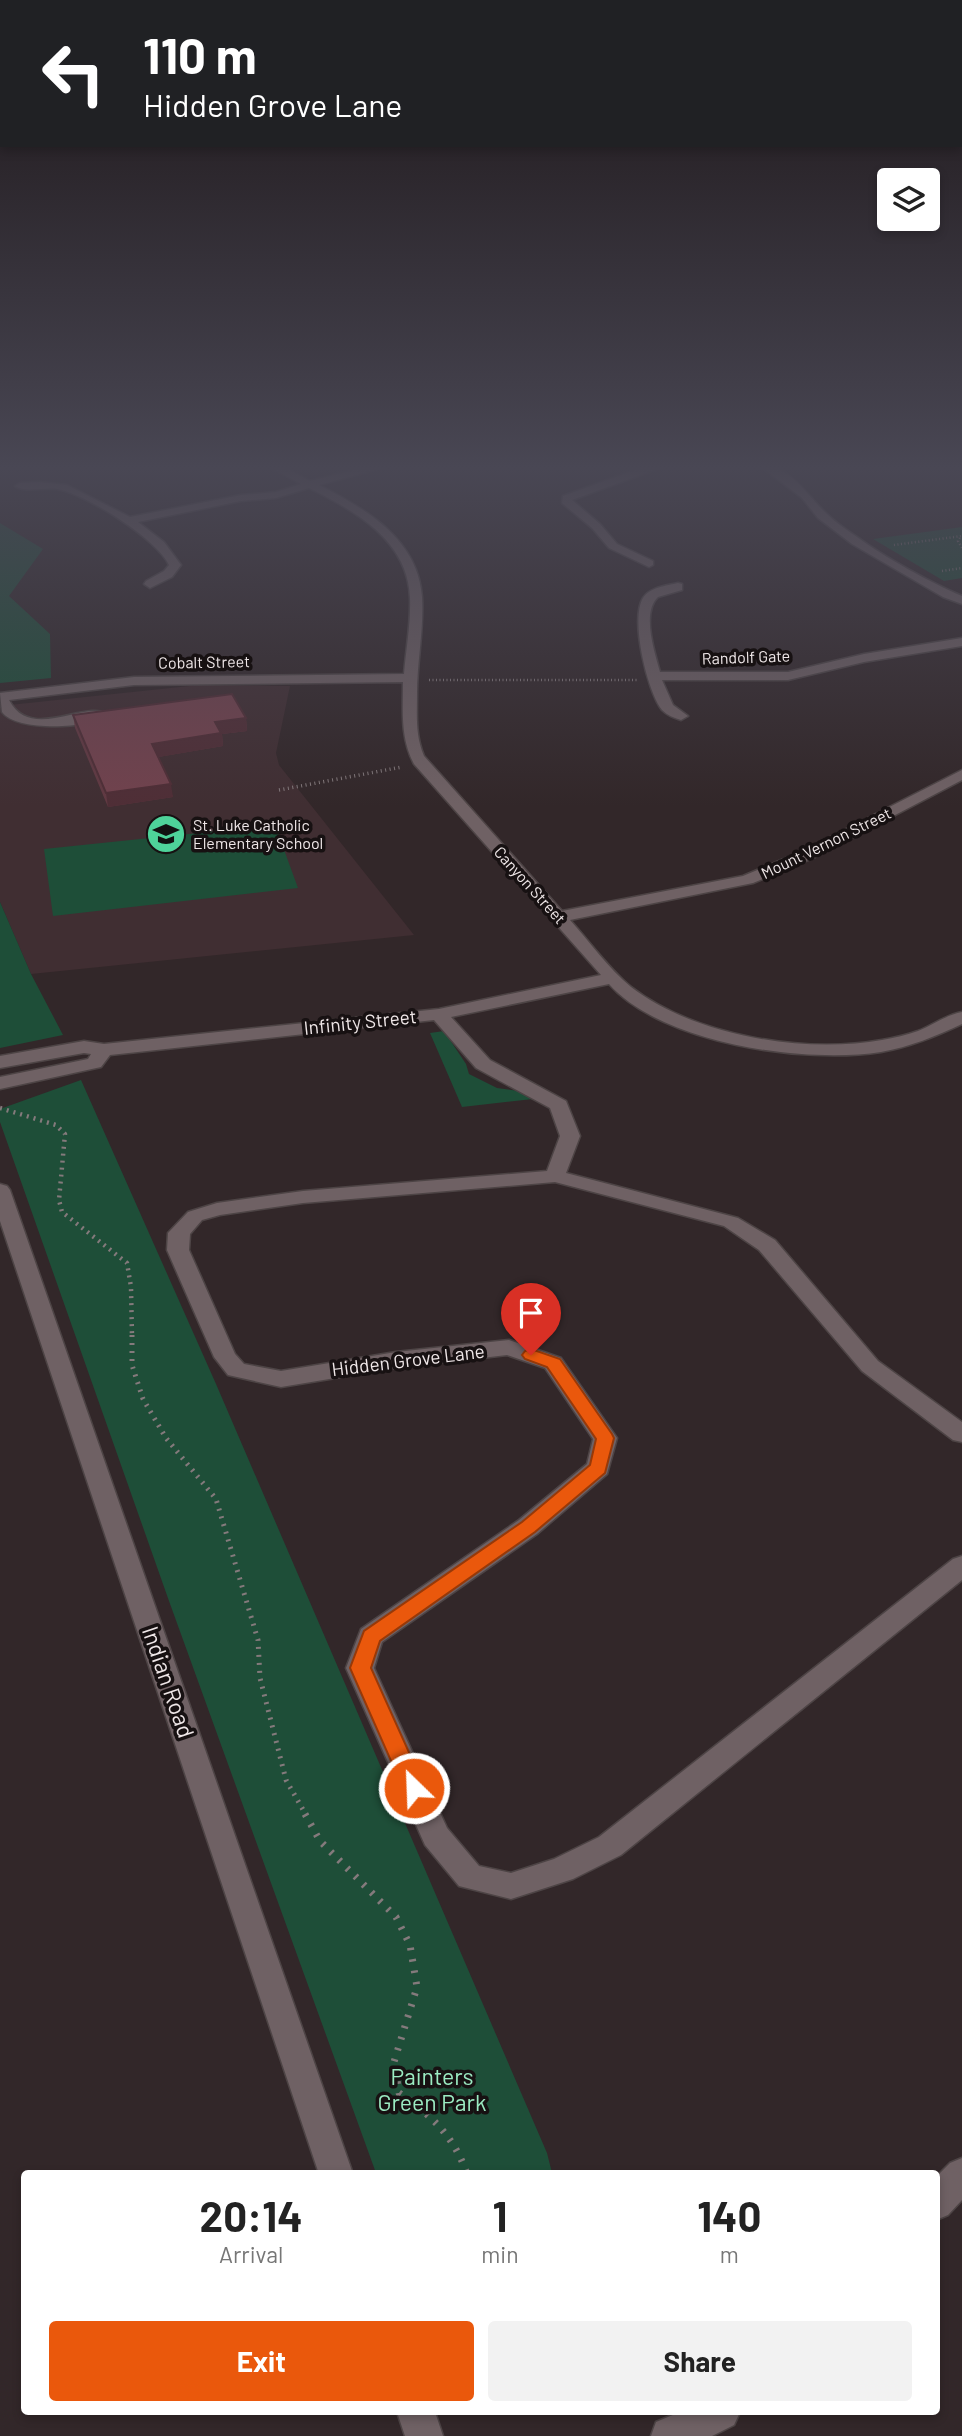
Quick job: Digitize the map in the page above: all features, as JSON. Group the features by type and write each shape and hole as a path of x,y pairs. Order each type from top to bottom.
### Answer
{"street":[{"path":"150,584 161,579"},
{"name":"Canyon Street","path":"413,579 416,595 409,678 411,748 421,764 624,990 664,1016 723,1037 806,1049 869,1046 925,1034 962,1017"},
{"path":"921,579 962,600"},
{"path":"678,587 664,589 649,597 643,611 643,627 655,676 667,707 681,716"},
{"name":"Randolf Gate","path":"655,676 788,676 864,658 962,642"},
{"path":"209,696 217,678"},
{"name":"Cobalt Street","path":"0,697 134,681 409,678"},
{"path":"0,697 11,716 21,721 40,723 121,713"},
{"name":"Mount Vernon Street","path":"559,917 747,880 809,854 962,774"},
{"name":"Infinity Street","path":"0,1062 84,1047 104,1050 439,1014 613,978"},
{"path":"439,1014 483,1064 559,1105 570,1136 555,1176"},
{"name":"Infinity Street","path":"0,1083 94,1063 104,1050"},
{"name":"Hidden Grove Lane","path":"962,1434 870,1366 767,1245 731,1222 555,1176 303,1197 217,1209 195,1216 180,1233 178,1250 225,1357 236,1370 281,1379 396,1360 509,1347 554,1363 605,1438 598,1468 528,1527 371,1636 360,1668 436,1836 470,1877 512,1886 562,1870 610,1846 962,1566"},
{"name":"Indian Road","path":"0,1190 335,2170"},
{"path":"940,2199 962,2175"},
{"path":"417,2415 424,2436"},
{"path":"670,2436 715,2415"}],"path":[{"path":"409,678 442,681 637,680 655,676"},
{"path":"279,790 421,764"},
{"path":"0,1108 56,1125 65,1134 59,1200 62,1212 127,1263 131,1287 132,1365 143,1399 166,1438 216,1499 258,1640 260,1678 286,1780 320,1841 396,1917 410,1945 417,1987 394,2062 398,2093 433,2116 457,2143 466,2170"}],"shaded area":[{"name":"St. Luke Catholic Elementary School","path":"199,685 290,686 276,753 279,765 414,935 31,974 0,902 0,706"}],"green space":[{"path":"0,579 22,579 9,596 50,634 51,678 0,683"},
{"path":"275,825 298,888 53,916 44,849"},
{"path":"0,902 31,974 63,1035 0,1048"},
{"path":"444,1031 466,1064 469,1074 497,1088 519,1091 533,1099 462,1107 430,1033"},
{"name":"Painters Green Park","path":"81,1080 216,1384 547,2153 551,2170 375,2170 169,1601 0,1122 0,1109"}],"building":[{"path":"232,694 246,718 215,722 221,733 152,744 171,784 106,793 73,715"}],"place":[{"name":"St. Luke Catholic Elementary School","path":"166,834"}],"route":[{"path":"414,1788 360,1668 371,1636 528,1527 598,1468 605,1438 554,1363 531,1355"}]}
